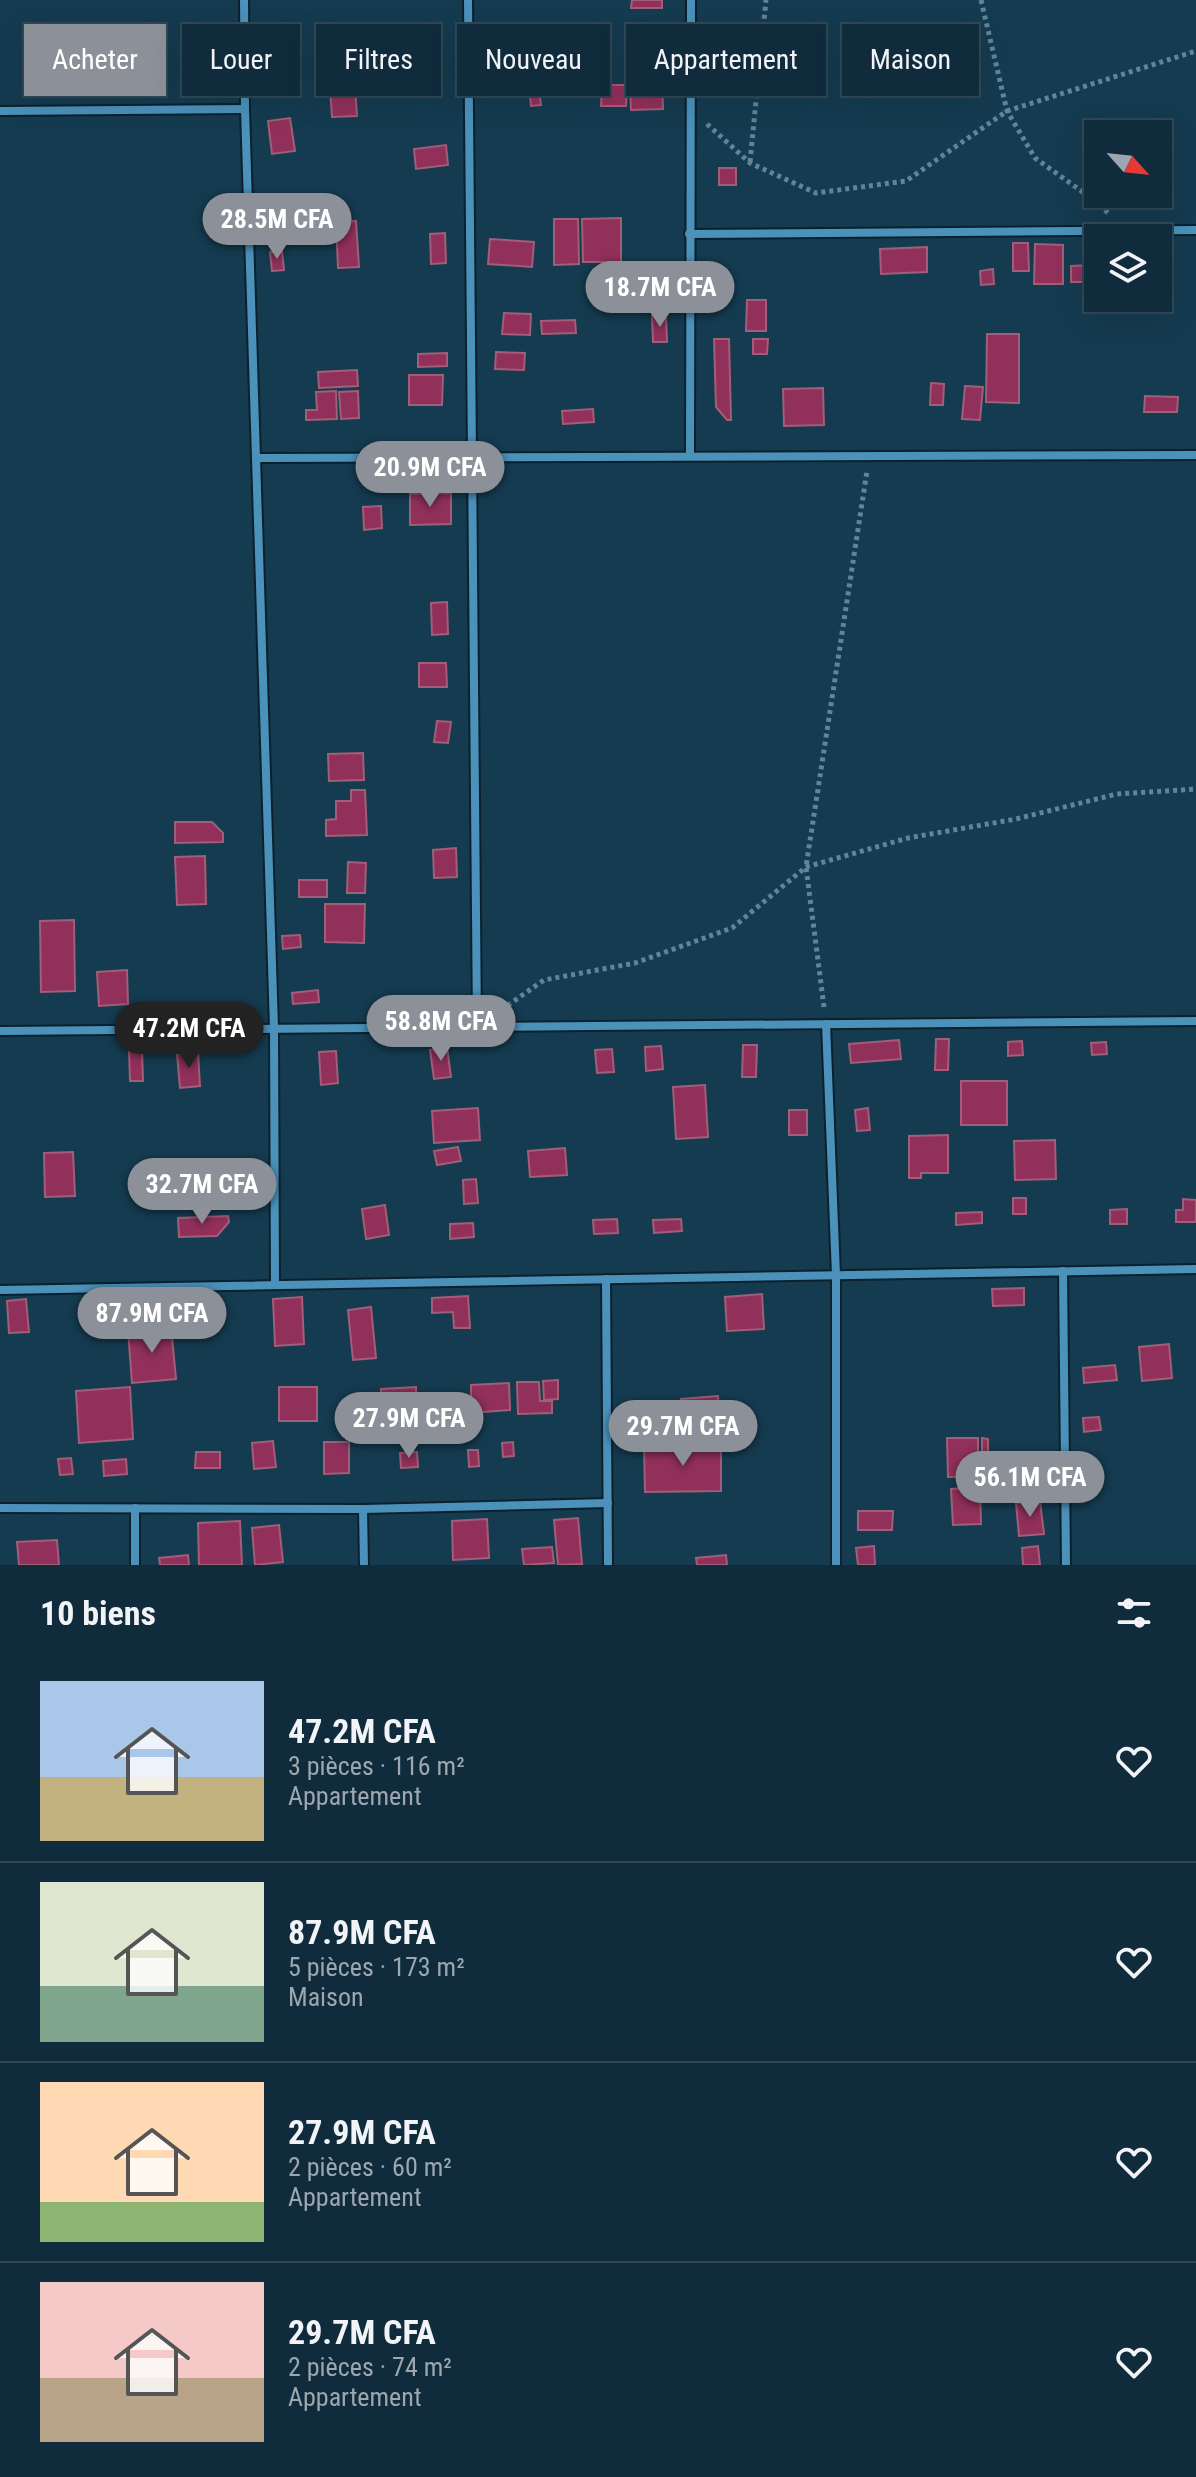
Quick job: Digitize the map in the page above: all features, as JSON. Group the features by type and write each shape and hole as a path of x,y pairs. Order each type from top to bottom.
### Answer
{"street":[{"path":"244,0 274,1028 275,1285"},
{"path":"468,0 477,1027"},
{"path":"690,456 691,0"},
{"path":"0,111 245,109"},
{"path":"689,234 1084,230"},
{"path":"1172,230 1196,230"},
{"path":"257,458 1196,455"},
{"path":"0,1031 1196,1021"},
{"path":"826,1024 836,1275 836,1565"},
{"path":"0,1290 1196,1269"},
{"path":"1063,1271 1066,1565"},
{"path":"606,1279 608,1565"},
{"path":"0,1508 363,1509 608,1503"},
{"path":"135,1508 135,1565"},
{"path":"363,1509 364,1565"}],"path":[{"path":"750,163 766,0"},
{"path":"981,0 1007,111 1035,158 1094,200 1119,224"},
{"path":"692,111 750,163 816,193 906,181 1007,111 1196,51"},
{"path":"826,1024 806,867 869,456"},
{"path":"477,1027 544,980 635,963 732,928 806,867 908,838 1016,819 1117,794 1196,789"}],"building":[{"path":"632,0 662,0 662,8 631,8"},
{"path":"610,85 626,85 626,106 601,106 601,96 610,96"},
{"path":"330,96 356,96 357,116 332,117"},
{"path":"530,96 540,96 541,105 531,106"},
{"path":"630,96 663,96 663,109 631,110"},
{"path":"290,118 295,151 272,154 268,121"},
{"path":"446,145 448,165 416,169 414,149"},
{"path":"719,168 736,168 736,185 719,185"},
{"path":"621,218 621,262 583,262 582,219"},
{"path":"554,219 578,219 579,264 554,265"},
{"path":"356,221 359,267 338,268 336,222"},
{"path":"329,225 330,241 289,244 287,229"},
{"path":"445,233 446,263 431,264 430,234"},
{"path":"490,239 534,242 532,267 488,264"},
{"path":"1013,243 1028,243 1029,271 1013,271"},
{"path":"1035,244 1063,245 1063,284 1034,284"},
{"path":"927,247 927,272 881,274 880,249"},
{"path":"282,251 284,270 272,271 270,252"},
{"path":"1084,265 1084,282 1071,282 1071,266"},
{"path":"993,269 994,284 981,285 980,271"},
{"path":"747,300 766,300 766,331 746,331"},
{"path":"504,313 531,314 530,335 502,334"},
{"path":"652,316 666,316 667,342 653,342"},
{"path":"575,320 576,333 542,334 541,321"},
{"path":"987,334 1019,334 1019,403 986,402"},
{"path":"714,339 729,339 731,420 727,420 716,407"},
{"path":"753,339 768,339 767,354 753,354"},
{"path":"496,352 525,353 524,370 495,369"},
{"path":"447,353 447,366 418,367 418,354"},
{"path":"357,370 358,386 319,388 318,372"},
{"path":"409,375 443,375 442,405 409,405"},
{"path":"931,383 944,384 943,405 930,405"},
{"path":"965,386 983,387 980,420 962,419"},
{"path":"823,388 824,425 784,426 783,389"},
{"path":"336,391 337,419 306,420 306,410 317,410 316,392"},
{"path":"358,391 359,418 341,419 339,392"},
{"path":"1145,396 1178,397 1177,412 1144,412"},
{"path":"593,409 594,422 563,424 562,411"},
{"path":"431,473 432,483 406,487 404,477"},
{"path":"451,493 451,524 410,525 410,494"},
{"path":"381,506 382,528 364,530 363,507"},
{"path":"447,602 448,634 432,635 431,603"},
{"path":"419,663 446,663 447,687 419,687"},
{"path":"437,721 451,722 448,743 434,742"},
{"path":"363,753 364,780 329,781 328,754"},
{"path":"351,790 365,790 367,835 326,836 326,820 336,819 336,801 351,801"},
{"path":"175,822 212,822 223,833 223,842 175,843"},
{"path":"456,848 457,877 434,878 433,850"},
{"path":"205,856 206,904 177,905 175,857"},
{"path":"348,862 366,863 365,893 347,893"},
{"path":"299,880 327,880 327,897 299,897"},
{"path":"325,904 365,904 364,943 325,942"},
{"path":"74,920 75,991 41,992 40,921"},
{"path":"300,935 301,947 283,949 282,936"},
{"path":"127,970 128,1004 99,1006 97,972"},
{"path":"318,990 319,1002 293,1004 292,993"},
{"path":"936,1039 949,1039 948,1070 935,1070"},
{"path":"899,1040 901,1059 851,1063 849,1044"},
{"path":"1022,1041 1023,1055 1008,1056 1008,1042"},
{"path":"1106,1042 1107,1054 1092,1055 1091,1043"},
{"path":"743,1045 757,1045 756,1077 742,1077"},
{"path":"661,1046 663,1069 646,1071 645,1047"},
{"path":"447,1047 451,1077 434,1079 430,1050"},
{"path":"142,1049 143,1081 130,1081 129,1050"},
{"path":"612,1049 614,1072 597,1073 595,1050"},
{"path":"336,1051 338,1083 321,1085 319,1052"},
{"path":"198,1052 200,1086 180,1088 177,1054"},
{"path":"961,1081 1007,1081 1007,1125 961,1125"},
{"path":"705,1085 708,1137 676,1139 673,1087"},
{"path":"478,1108 480,1140 434,1143 432,1111"},
{"path":"868,1108 870,1130 857,1131 855,1110"},
{"path":"789,1110 807,1110 807,1135 789,1135"},
{"path":"948,1135 948,1173 921,1173 921,1178 909,1178 909,1136"},
{"path":"1055,1140 1056,1179 1015,1180 1014,1141"},
{"path":"458,1147 461,1161 437,1165 434,1151"},
{"path":"565,1148 567,1175 530,1177 528,1151"},
{"path":"73,1152 75,1196 45,1197 44,1153"},
{"path":"476,1179 478,1203 464,1204 463,1180"},
{"path":"1013,1198 1026,1198 1026,1214 1013,1214"},
{"path":"1183,1199 1196,1200 1196,1222 1176,1222 1176,1210 1183,1210"},
{"path":"385,1205 389,1235 366,1239 362,1209"},
{"path":"1127,1209 1127,1224 1110,1224 1110,1210"},
{"path":"982,1212 982,1223 956,1225 956,1213"},
{"path":"228,1216 229,1222 217,1236 179,1237 178,1218"},
{"path":"617,1219 618,1233 594,1234 593,1220"},
{"path":"681,1219 682,1231 654,1233 653,1220"},
{"path":"473,1223 474,1237 450,1239 450,1224"},
{"path":"1024,1288 1024,1305 993,1306 992,1289"},
{"path":"762,1294 764,1329 727,1331 725,1297"},
{"path":"468,1296 470,1328 454,1328 453,1312 432,1313 432,1298"},
{"path":"302,1297 304,1344 275,1346 273,1299"},
{"path":"26,1299 29,1332 9,1333 7,1301"},
{"path":"371,1307 376,1358 353,1360 348,1310"},
{"path":"171,1326 176,1379 132,1383 128,1330"},
{"path":"1169,1344 1172,1378 1142,1381 1139,1347"},
{"path":"1115,1365 1117,1380 1084,1383 1083,1368"},
{"path":"558,1380 558,1399 544,1400 543,1381"},
{"path":"517,1382 539,1382 540,1401 552,1401 552,1413 518,1414"},
{"path":"509,1383 510,1410 471,1413 471,1385"},
{"path":"130,1387 133,1439 79,1443 76,1391"},
{"path":"279,1387 317,1387 317,1421 279,1421"},
{"path":"416,1387 417,1426 382,1427 381,1389"},
{"path":"718,1396 720,1432 683,1435 681,1399"},
{"path":"1099,1417 1101,1430 1084,1432 1083,1418"},
{"path":"947,1438 978,1438 978,1476 948,1477"},
{"path":"982,1438 988,1439 988,1476 982,1476"},
{"path":"273,1441 276,1467 254,1469 252,1443"},
{"path":"324,1442 349,1442 349,1473 324,1474"},
{"path":"513,1442 514,1456 503,1457 502,1443"},
{"path":"721,1445 721,1491 645,1492 644,1446"},
{"path":"468,1450 478,1450 479,1466 469,1467"},
{"path":"196,1452 220,1452 220,1468 195,1468"},
{"path":"417,1452 418,1467 401,1468 400,1453"},
{"path":"71,1458 73,1474 60,1475 58,1459"},
{"path":"126,1459 127,1474 104,1476 103,1461"},
{"path":"1035,1461 1037,1475 1004,1477 1003,1464"},
{"path":"980,1487 981,1524 953,1525 951,1489"},
{"path":"1040,1501 1044,1534 1019,1536 1016,1503"},
{"path":"858,1511 893,1511 892,1530 858,1530"},
{"path":"578,1518 582,1564 558,1565 554,1520"},
{"path":"487,1519 489,1558 453,1560 452,1521"},
{"path":"240,1521 242,1565 199,1565 198,1523"},
{"path":"279,1525 283,1562 255,1565 252,1528"},
{"path":"57,1540 59,1565 19,1565 17,1542"},
{"path":"874,1546 875,1565 858,1565 856,1548"},
{"path":"1038,1546 1040,1565 1023,1565 1022,1548"},
{"path":"552,1547 554,1563 524,1565 522,1549"},
{"path":"188,1555 189,1565 160,1565 159,1558"},
{"path":"726,1555 727,1565 697,1565 696,1558"}]}
